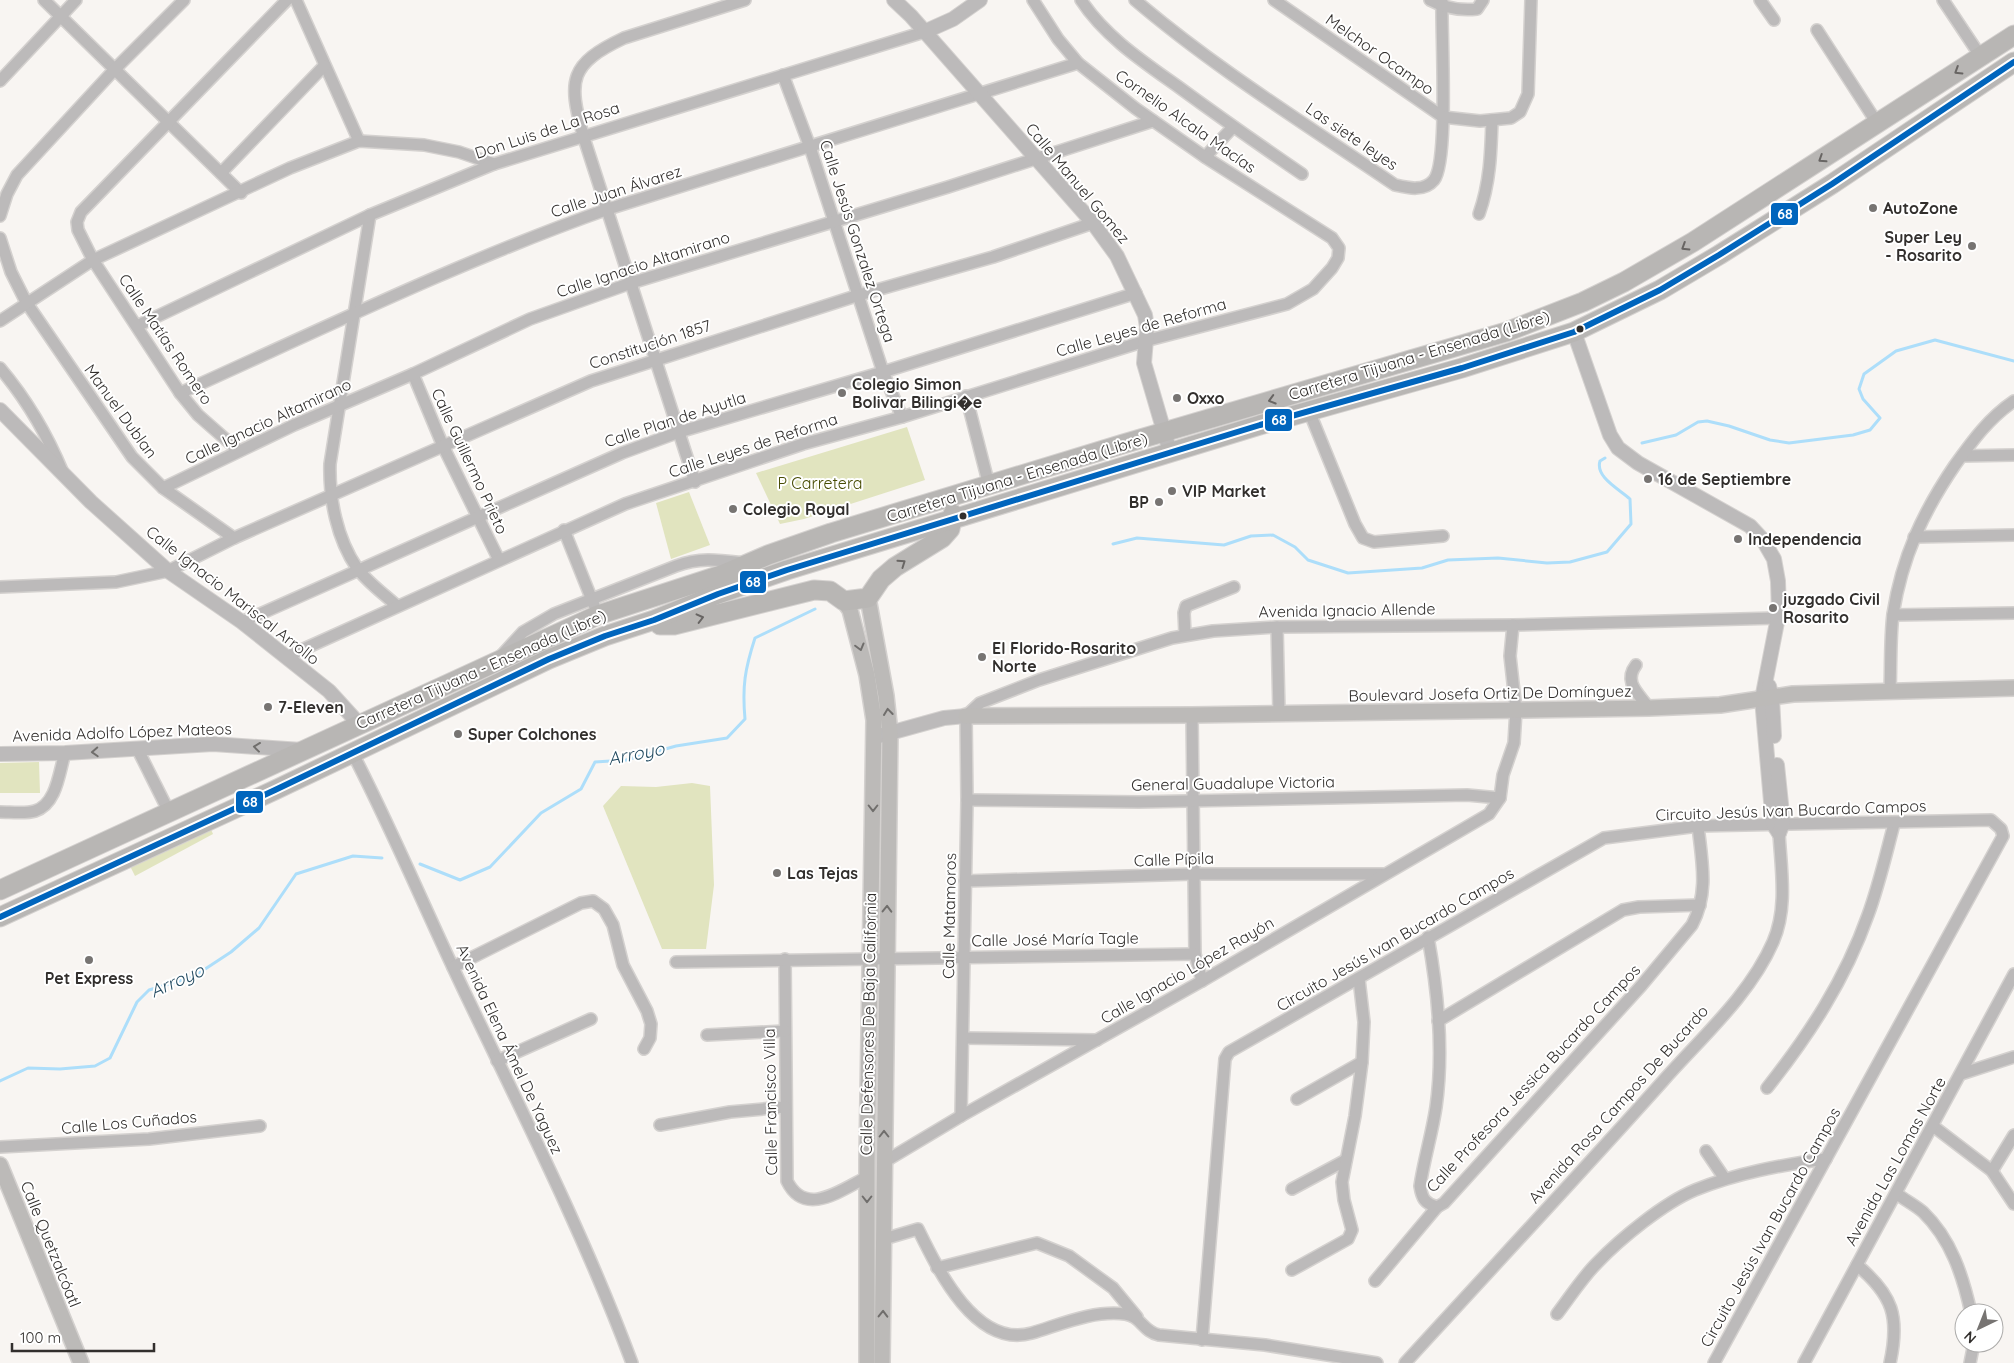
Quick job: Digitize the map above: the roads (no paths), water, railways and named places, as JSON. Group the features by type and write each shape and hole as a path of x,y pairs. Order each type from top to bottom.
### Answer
{"highway":[{"name":"Carretera Tijuana - Ensenada (Libre)","path":"0,890 359,724 400,708 498,660 595,607 724,574 748,563 831,533 1163,432 1506,332 1583,302 1666,259 2014,35"},
{"name":"Carretera Tijuana - Ensenada (Libre)","path":"0,917 419,722 549,659 718,594 787,570 954,518 1170,452 1462,368 1574,332 1660,290 1719,255 1832,184 2014,62"},
{"path":"724,574 721,582 660,605 654,609 652,614 654,620 665,627 814,590 830,591 844,601 868,598 881,580 895,567 942,538 950,528 954,518 953,512 960,506 1031,483 1037,479 1041,469"},
{"path":"400,708 419,722"}],"main road":[{"name":"Calle Defensores De Baja California","path":"867,1363 870,958 880,876 890,733 886,696 868,598"},
{"name":"Calle Defensores De Baja California","path":"844,601 850,610 867,676 874,720 880,876 886,958 882,1363"},
{"name":"Boulevard Josefa Ortiz De Domínguez","path":"966,716 1279,714 1649,708 1720,705 1793,694 2014,688"},
{"path":"867,1161 884,1162"},
{"name":"Calle Quetzalcóatl","path":"0,1165 81,1363"}],"street":[{"path":"44,0 241,192"},
{"path":"0,81 76,0"},
{"path":"0,216 7,194 17,174 115,69 184,0"},
{"name":"Calle Matías Romero","path":"239,452 198,415 180,393 93,260 78,230 77,222 81,212 287,0"},
{"path":"296,0 359,141"},
{"path":"695,482 583,136 574,104 575,80 584,63 596,52 624,38 745,0"},
{"name":"Calle Manuel Gomez","path":"894,0 911,16 1093,223 1117,256 1145,315 1147,327 1144,363 1170,452"},
{"name":"Don Luis de La Rosa","path":"137,326 370,215 494,164 924,32 952,19 980,0"},
{"name":"Cornelio Alcala Macías","path":"1032,0 1058,39 1078,62 1153,121 1332,238 1339,248"},
{"path":"1081,0 1089,13 1118,42 1233,127 1302,174"},
{"name":"Las siete leyes","path":"1135,0 1159,21 1261,95 1395,185 1409,188 1423,188 1433,181 1439,171 1443,117 1442,3"},
{"name":"Melchor Ocampo","path":"1274,0 1443,117"},
{"path":"1430,0 1466,10 1477,9 1483,0"},
{"path":"1443,117 1492,120 1511,118 1520,112 1528,94 1531,0"},
{"path":"1760,0 1774,20"},
{"path":"1943,0 1980,57"},
{"path":"1817,30 1877,123"},
{"name":"Calle Juan Álvarez","path":"180,393 445,272 537,234 608,209 1078,62"},
{"path":"221,173 324,66"},
{"name":"Calle Jesús Gonzalez Ortega","path":"783,75 810,147 883,372 902,417"},
{"path":"1480,214 1487,192 1492,120"},
{"name":"Calle Ignacio Altamirano","path":"163,488 340,404 413,374 530,318 631,283 1036,159 1153,121"},
{"path":"1204,156 1233,127"},
{"path":"0,321 26,302 93,260 290,168 359,141 424,145 459,152 494,164"},
{"path":"370,215 330,464 330,497 344,542 358,569 397,606"},
{"name":"Constitución 1857","path":"0,587 116,582 168,571 234,538 591,380 859,295 993,257 1093,223"},
{"name":"Manuel Dublan","path":"0,238 11,272 26,302 120,441 143,469 163,488 234,538"},
{"name":"Calle Leyes de Reforma","path":"286,657 625,504 695,482 803,444 902,417 1145,342 1298,299 1327,276 1338,258 1339,248"},
{"name":"Calle Plan de Ayutla","path":"242,622 622,452 679,432 883,372 1136,293"},
{"path":"1574,332 1607,427 1618,448 1638,463 1750,526 1763,540 1774,559 1778,581 1778,618"},
{"path":"0,368 19,391 40,424 64,474"},
{"name":"Calle Guillermo Prieto","path":"413,374 443,446 499,560"},
{"path":"966,396 990,485"},
{"path":"1890,690 1893,615 1903,570 1914,537 1931,501 1980,431 2000,410 2014,402"},
{"name":"Calle Ignacio Mariscal Arrollo","path":"0,410 64,474 168,571 242,622 329,691 359,724"},
{"path":"1309,411 1354,524 1362,538 1374,542 1443,536"},
{"path":"1962,456 2014,455"},
{"path":"564,530 595,607 694,560 709,558 748,563"},
{"path":"1914,537 2014,534"},
{"path":"1186,634 1184,613 1186,606 1234,587"},
{"path":"1893,615 2014,613"},
{"name":"Avenida Ignacio Allende","path":"966,716 980,703 998,696 1186,634 1277,627 1512,625 1778,618"},
{"name":"Avenida Rosa Campos De Bucardo","path":"1405,1363 1642,1105 1727,1009 1763,962 1780,923 1782,889 1766,679 1778,618"},
{"path":"1500,798 1503,775 1514,743 1516,710 1510,668 1512,625"},
{"path":"1277,627 1279,714"},
{"path":"1636,664 1631,672 1630,680 1634,689 1649,708"},
{"path":"1192,715 1195,954 1202,981"},
{"path":"874,738 944,718 966,716"},
{"name":"Calle Matamoros","path":"961,1116 968,800 966,716"},
{"name":"Avenida Adolfo López Mateos","path":"0,754 65,754 220,744 305,750"},
{"path":"138,750 169,812"},
{"name":"Avenida Elena Ámel De Yaguez","path":"352,752 381,807 452,968 602,1283 632,1363"},
{"path":"0,812 35,811 44,806 52,795 65,754"},
{"name":"General Guadalupe Victoria","path":"968,800 1139,802 1467,795 1500,798"},
{"name":"Calle Ignacio López Rayón","path":"884,1162 961,1116 1202,981 1481,820 1495,808 1500,798"},
{"name":"Circuito Jesús Ivan Bucardo Campos","path":"1202,1340 1226,1055 1359,980 1428,937 1604,838 1698,826 1778,827 1991,820 2002,829 2003,836 1714,1363"},
{"path":"1767,1088 1795,1053 1825,1008 1843,974 1868,915 1894,824"},
{"name":"Calle Profesora Jessica Bucardo Campos","path":"1428,937 1436,978 1438,1021 1436,1106 1420,1186 1422,1198 1428,1204 1436,1207 1444,1204 1641,986 1692,926 1704,888 1698,826"},
{"name":"Calle Pípila","path":"965,881 1193,874 1385,874"},
{"path":"452,968 581,903 593,901 604,909 613,926 623,965 649,1018 651,1024 650,1038 644,1049"},
{"path":"1438,1021 1623,910 1639,907 1700,905"},
{"name":"Calle José María Tagle","path":"886,958 1195,954"},
{"path":"676,962 886,958"},
{"name":"Calle Francisco Villa","path":"785,959 785,1170 791,1191 800,1198 811,1201 821,1199 867,1177"},
{"name":"Avenida Las Lomas Norte","path":"1804,1363 1897,1194 2014,974"},
{"path":"1292,1270 1348,1239 1351,1235 1352,1230 1344,1200 1342,1182 1355,1116 1362,1062 1364,1022 1359,980"},
{"path":"497,1061 592,1019"},
{"path":"707,1035 785,1031"},
{"path":"963,1038 1098,1040"},
{"path":"1960,1074 2014,1057"},
{"path":"1297,1099 1362,1062"},
{"path":"660,1125 730,1112 785,1107"},
{"name":"Calle Los Cuñados","path":"0,1147 149,1139 260,1126"},
{"path":"1933,1126 1992,1171 2014,1204"},
{"path":"1992,1171 2014,1136"},
{"path":"1706,1151 1725,1179"},
{"path":"1557,1314 1596,1264 1623,1239 1657,1213 1693,1190 1725,1179 1768,1168 1826,1159"},
{"path":"1292,1190 1346,1160"},
{"path":"1897,1194 1922,1211 1942,1235 1956,1263 1968,1303"},
{"path":"1375,1281 1436,1207"},
{"path":"884,1239 918,1229 937,1268 966,1307 993,1331 1016,1336 1032,1333 1081,1317 1116,1314 1137,1317"},
{"path":"937,1268 1037,1243 1069,1256 1113,1288 1151,1333 1202,1340 1265,1345 1377,1363"},
{"path":"1857,1265 1872,1278 1890,1301 1895,1320 1894,1344 1890,1363"}],"waterway":[{"path":"1642,443 1676,435 1698,422 1707,421 1729,426 1770,440 1789,443 1853,435 1870,430 1880,418 1863,399 1859,389 1864,374 1896,351 1935,340 2014,361"},
{"path":"1113,544 1137,538 1224,545 1251,536 1273,535 1295,547 1308,560 1348,573 1422,568 1448,560 1498,558 1547,563 1570,562 1607,552 1631,524 1630,499 1604,477 1599,467 1600,461 1605,458"},
{"name":"Arroyo","path":"420,864 460,880 490,867 541,813 581,789 595,762 626,760 676,746 727,738 745,719 745,678 755,638 815,609"},
{"name":"Arroyo","path":"0,1081 28,1068 60,1069 95,1066 110,1058 137,1002 149,990 193,977 231,952 259,928 296,874 353,856 382,858"}],"place":[{"name":"AutoZone","path":"1873,208"},
{"name":"Super Ley - Rosarito","path":"1972,246"},
{"name":"Colegio Simon Bolivar Bilingi�e","path":"842,393"},
{"name":"Oxxo","path":"1177,398"},
{"name":"16 de Septiembre","path":"1648,479"},
{"name":"VIP Market","path":"1172,491"},
{"name":"BP","path":"1159,502"},
{"name":"Colegio Royal","path":"733,509"},
{"name":"Independencia","path":"1738,539"},
{"name":"juzgado Civil Rosarito","path":"1773,608"},
{"name":"El Florido-Rosarito Norte","path":"982,657"},
{"name":"7-Eleven","path":"268,707"},
{"name":"Super Colchones","path":"458,734"},
{"name":"Las Tejas","path":"777,873"},
{"name":"Pet Express","path":"89,960"}],"park label":[{"name":"P Carretera","path":"820,483"}]}
